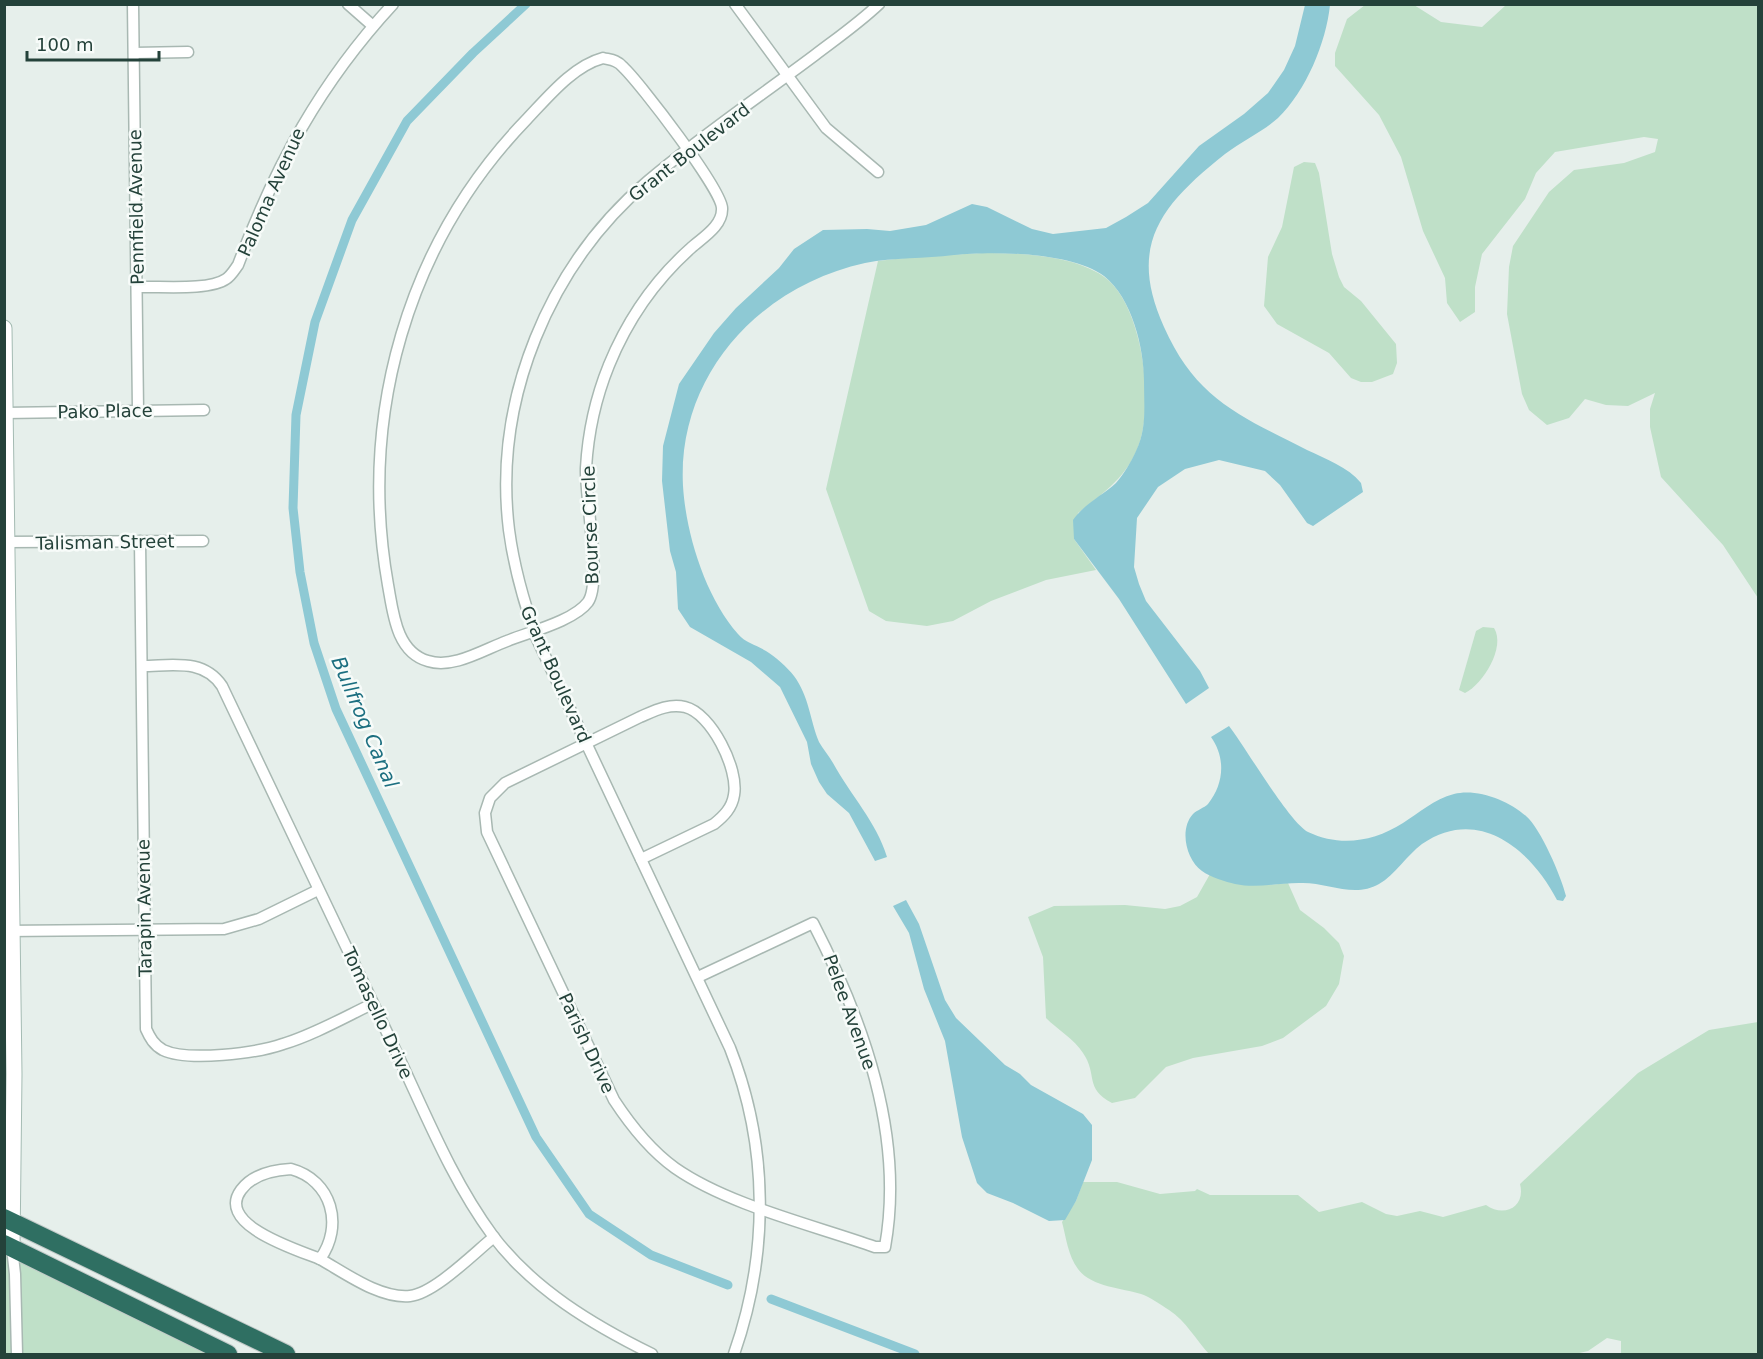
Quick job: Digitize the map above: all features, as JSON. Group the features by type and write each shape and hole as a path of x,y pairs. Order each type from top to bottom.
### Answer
{"highway":[{"path":"9,1220 286,1354"},
{"path":"8,1246 228,1354"}],"street":[{"name":"Pennfield Avenue","path":"133,4 138,410"},
{"path":"348,4 373,26"},
{"name":"Paloma Avenue","path":"138,287 197,286 214,284 227,279 238,265 256,217 294,138 329,82 393,4"},
{"path":"735,4 826,128 878,172"},
{"name":"Grant Boulevard","path":"734,1354 752,1294 759,1247 759,1166 749,1107 730,1048 698,977 534,630 513,555 507,493 512,417 525,366 547,311 567,275 593,238 635,192 879,4"},
{"path":"134,53 188,52"},
{"name":"Bourse Circle","path":"603,58 615,60 623,67 687,150 719,196 721,216 715,227 686,252 654,288 633,319 609,365 595,408 586,464 586,492 595,568 593,592 588,601 572,615 534,630 463,658 438,663 416,656 401,637 392,608 382,549 379,484 385,403 401,330 429,260 473,184 504,142 540,105 593,61 603,58"},
{"path":"4,328 8,931 13,1031 9,1073 8,1246 15,1274 17,1354"},
{"name":"Pako Place","path":"5,413 204,410"},
{"name":"Tarapin Avenue","path":"140,541 146,1029 156,1046 166,1051 216,1054 282,1045 372,1004"},
{"name":"Talisman Street","path":"6,542 203,541"},
{"name":"Tomasello Drive","path":"142,666 193,666 206,669 215,676 464,1190 494,1237 527,1272 565,1305 608,1332 652,1354"},
{"path":"586,744 640,717 673,706 685,707 704,717 720,742 735,783 731,806 714,824 641,859"},
{"name":"Parish Drive","path":"586,744 515,777 496,790 490,798 485,813 487,832 614,1100 630,1124 651,1148 690,1178 760,1207 875,1247 885,1246"},
{"path":"8,931 144,931 237,926 259,919 318,890"},
{"name":"Pelee Avenue","path":"698,977 813,923 855,1016 873,1072 883,1123 889,1176 889,1223 885,1246"},
{"path":"320,1259 331,1239 333,1216 326,1194 311,1176 291,1169 276,1170 245,1185 236,1203 238,1215 247,1225 385,1292 409,1296 428,1289 494,1237"}],"green space":[{"path":"1365,5 1414,5 1441,22 1482,27 1506,5 1758,5 1758,598 1723,545 1661,477 1650,427 1650,409 1655,393 1628,406 1606,405 1585,399 1569,418 1547,425 1529,410 1522,394 1507,314 1509,267 1513,246 1549,192 1574,170 1624,163 1655,152 1658,139 1644,137 1555,152 1536,173 1525,199 1482,254 1475,287 1475,312 1460,322 1447,303 1445,278 1423,231 1401,157 1379,115 1335,66 1335,53 1347,19"},
{"path":"1304,162 1315,163 1319,173 1332,254 1344,287 1361,301 1396,344 1397,363 1393,374 1372,382 1361,382 1351,378 1329,353 1277,324 1264,306 1268,257 1282,227 1294,167"},
{"path":"983,253 1061,259 1090,269 1103,276 1117,289 1128,308 1142,356 1145,382 1143,429 1133,458 1121,476 1078,513 1074,539 1096,570 1046,580 991,601 953,621 927,626 886,621 869,611 826,489 878,261"},
{"path":"1483,627 1494,628 1497,636 1495,655 1479,682 1465,693 1459,690 1476,631"},
{"path":"1210,874 1248,884 1288,883 1300,910 1339,943 1344,956 1339,984 1326,1006 1283,1038 1262,1046 1193,1058 1166,1067 1135,1098 1112,1103 1103,1097 1094,1086 1090,1068 1080,1048 1046,1018 1043,957 1028,917 1054,906 1125,905 1165,909 1180,906 1197,897"},
{"path":"1758,1022 1758,1354 1621,1354 1621,1341 1607,1338 1588,1351 1575,1354 1209,1354 1175,1314 1141,1294 1091,1280 1078,1269 1070,1252 1062,1222 1076,1201 1083,1182 1117,1182 1160,1194 1197,1189 1210,1195 1298,1195 1319,1212 1362,1202 1386,1214 1397,1216 1420,1211 1443,1217 1486,1205 1500,1210 1512,1208 1520,1199 1520,1184 1638,1073 1709,1030"},
{"path":"4,1250 216,1354 5,1354"}],"water":[{"path":"1305,5 1330,5 1324,35 1306,80 1278,118 1225,154 1183,191 1157,229 1150,250 1149,273 1153,298 1164,327 1190,372 1206,389 1222,403 1261,427 1343,468 1361,483 1363,492 1313,526 1307,523 1280,485 1265,471 1219,460 1185,469 1158,487 1137,518 1134,567 1146,601 1200,671 1209,688 1186,704 1119,599 1074,539 1073,520 1122,476 1140,443 1143,426 1143,368 1139,339 1122,297 1104,276 1073,262 1032,255 970,254 865,263 827,275 791,292 760,314 732,342 710,373 694,408 685,445 683,486 693,545 716,603 738,634 744,640 777,659 799,684 819,742 870,820 882,844 887,857 875,861 849,813 827,794 819,782 811,764 807,742 780,687 751,662 690,627 678,609 676,572 670,551 662,481 663,446 679,384 714,333 736,308 779,268 794,249 823,230 890,231 926,225 972,204 987,207 1032,229 1053,234 1106,228 1126,217 1148,203 1199,146 1244,114 1268,93 1284,70 1295,46"},
{"path":"1229,726 1279,800 1308,832 1332,840 1368,838 1392,829 1447,796 1463,793 1482,794 1501,800 1519,810 1532,822 1550,853 1566,896 1563,901 1557,900 1533,865 1518,850 1483,831 1463,829 1443,833 1422,844 1385,880 1361,890 1303,883 1244,885 1209,875 1196,866 1188,852 1186,828 1193,814 1208,804 1217,788 1221,762 1211,737"},
{"path":"906,900 919,924 945,1000 956,1018 1005,1065 1020,1074 1031,1085 1083,1114 1092,1125 1092,1160 1076,1201 1065,1220 1049,1221 987,1193 977,1183 962,1137 945,1041 924,989 909,933 893,906"}],"waterway":[{"name":"Bullfrog Canal","path":"526,4 473,53 407,121 352,220 315,322 296,415 293,508 300,572 314,643 336,709 536,1137 589,1214 651,1255 728,1285"},
{"name":"Bullfrog Canal","path":"771,1299 915,1354"}]}
